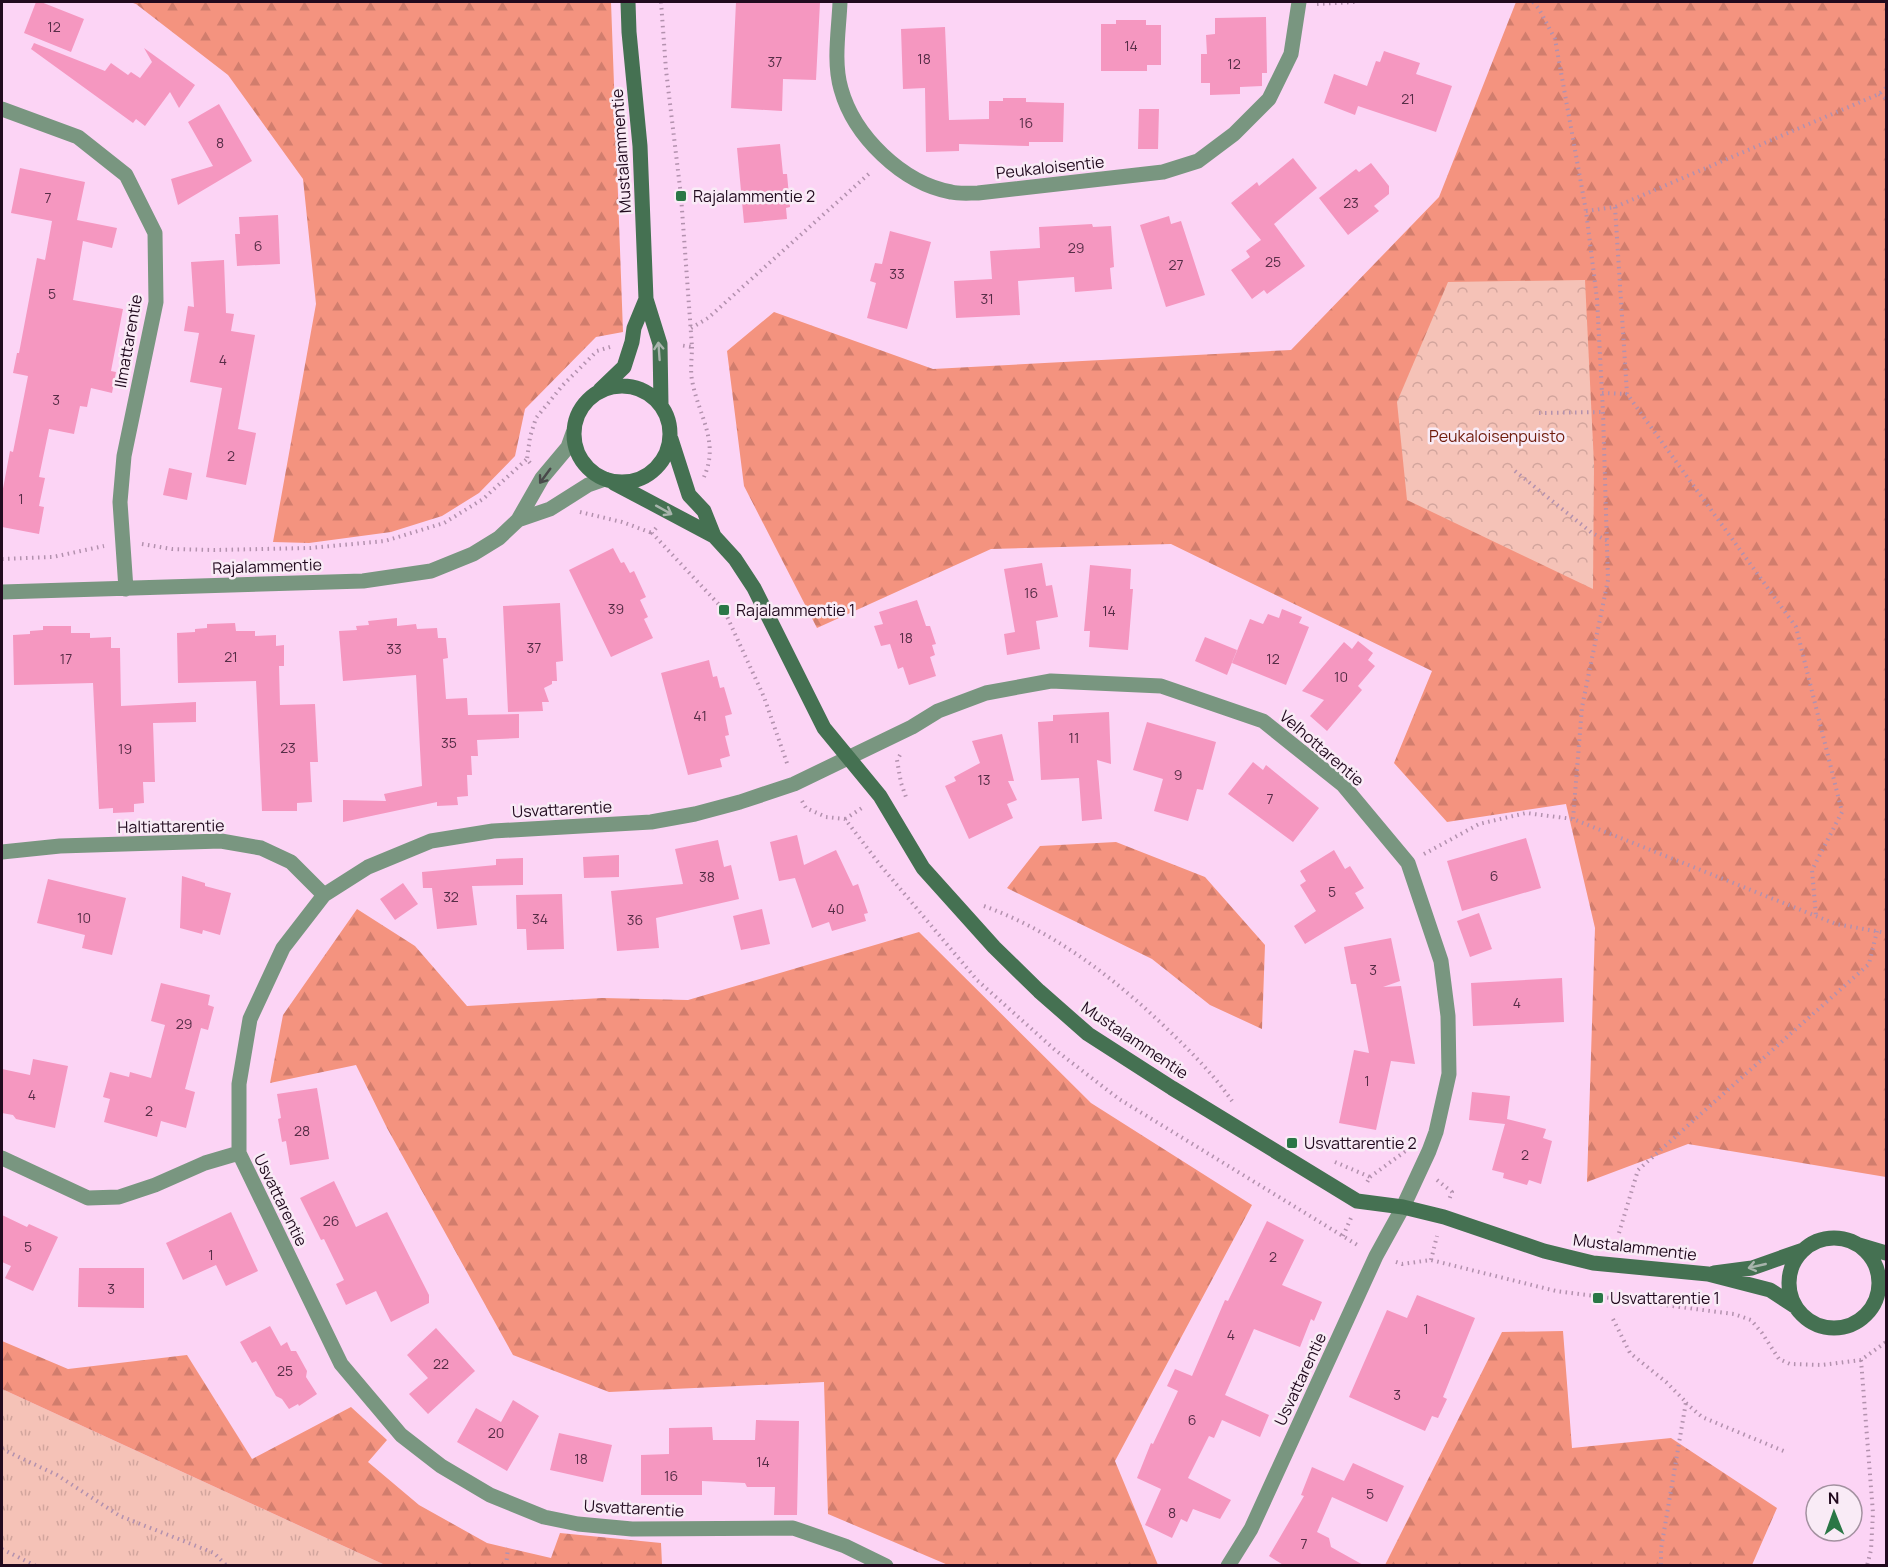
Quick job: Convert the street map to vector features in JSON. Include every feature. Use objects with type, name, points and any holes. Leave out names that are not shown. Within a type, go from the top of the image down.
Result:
[{"type":"street","name":"Mustalammentie","points":[[628,2],[640,146],[646,299],[660,344],[661,405]]},
{"type":"street","name":"Peukaloisentie","points":[[840,2],[838,55],[840,87],[850,115],[886,158],[902,172],[950,192],[978,193],[1163,172],[1198,161],[1234,134],[1269,99],[1290,54],[1299,3]]},
{"type":"street","name":"Ilmattarentie","points":[[2,109],[78,137],[118,169],[126,176],[155,233],[156,302],[124,456],[120,502],[126,589]]},
{"type":"street","name":"Mustalammentie","points":[[598,392],[624,367],[634,328],[646,299]]},
{"type":"street","points":[[617,386],[635,387],[651,395],[661,405],[669,420],[671,438],[666,457],[658,468],[630,483],[609,481],[596,476],[581,461],[573,434],[577,415],[586,402],[598,392],[617,386]]},
{"type":"street","name":"Rajalammentie","points":[[2,592],[363,581],[430,571],[473,554],[499,538],[518,520],[542,478],[568,447],[573,434]]},
{"type":"street","name":"Mustalammentie","points":[[671,438],[689,495],[704,511],[714,537]]},
{"type":"street","name":"Mustalammentie","points":[[609,481],[714,537],[735,559],[753,588],[824,728],[880,796],[923,868],[994,947],[1088,1034],[1357,1201],[1403,1207],[1444,1217],[1544,1251],[1593,1263],[1708,1274],[1770,1290],[1796,1307]]},
{"type":"street","name":"Rajalammentie","points":[[518,520],[550,509],[588,485],[609,481]]},
{"type":"street","name":"Velhottarentie","points":[[848,759],[912,727],[938,711],[987,693],[1051,681],[1161,687],[1263,721],[1343,785],[1408,863],[1441,961],[1448,1016],[1449,1074],[1436,1132],[1403,1207]]},
{"type":"street","name":"Usvattarentie","points":[[848,759],[794,784],[695,814],[651,822],[493,831],[430,841],[368,867],[324,895],[283,948],[250,1019],[239,1084],[239,1153],[341,1364],[401,1435],[441,1466],[490,1495],[544,1517],[578,1524],[632,1529],[793,1528],[845,1546],[886,1566]]},
{"type":"street","name":"Haltiattarentie","points":[[2,852],[60,846],[221,841],[261,848],[291,862],[324,895]]},
{"type":"street","points":[[2,1158],[87,1198],[119,1197],[155,1185],[205,1163],[239,1153]]},
{"type":"street","name":"Usvattarentie","points":[[1228,1566],[1251,1529],[1376,1256],[1403,1207]]},
{"type":"street","points":[[1887,1253],[1841,1238],[1827,1238],[1803,1250],[1794,1263],[1789,1278],[1790,1294],[1796,1307],[1810,1321],[1828,1328],[1843,1327],[1858,1321],[1887,1304]]},
{"type":"street","points":[[1856,1244],[1875,1263],[1879,1279],[1878,1294],[1870,1310],[1858,1321]]},
{"type":"street","name":"Mustalammentie","points":[[1708,1274],[1752,1268],[1803,1250]]},
{"type":"path","points":[[1299,3],[1355,2]]},
{"type":"path","points":[[1533,2],[1555,39],[1586,211],[1597,299],[1602,393],[1608,580],[1582,707],[1573,819]]},
{"type":"path","points":[[1586,211],[1615,207],[1880,94],[1887,88]]},
{"type":"path","points":[[1880,94],[1887,99]]},
{"type":"path","points":[[691,328],[708,318],[886,158]]},
{"type":"path","points":[[1615,207],[1627,394],[1796,627],[1842,812],[1812,870],[1816,916]]},
{"type":"path","points":[[689,495],[705,476],[710,463],[711,447],[691,378],[692,347]]},
{"type":"path","points":[[1602,393],[1627,394]]},
{"type":"path","points":[[1539,413],[1602,412]]},
{"type":"path","points":[[2,559],[53,557],[80,552],[96,546],[123,543],[172,549],[214,550],[310,548],[385,541],[444,524],[483,499],[527,459]]},
{"type":"path","points":[[1515,471],[1592,533],[1608,541]]},
{"type":"path","points":[[670,514],[652,532],[724,610],[764,697],[794,784],[806,808],[826,817],[845,819],[881,867],[977,980],[1054,1049],[1119,1100],[1376,1256],[1402,1264],[1431,1260],[1556,1292],[1734,1314],[1751,1320],[1779,1359],[1790,1364],[1822,1365],[1861,1360],[1887,1342]]},
{"type":"path","points":[[908,801],[901,783],[897,760],[906,745],[912,727]]},
{"type":"path","points":[[1408,863],[1479,824],[1526,813],[1573,819],[1836,924],[1887,933]]},
{"type":"path","points":[[975,902],[1010,916],[1083,957],[1127,991],[1217,1080],[1238,1108]]},
{"type":"path","points":[[1619,1233],[1638,1170],[1869,964],[1877,931]]},
{"type":"path","points":[[1370,1177],[1418,1142],[1436,1132]]},
{"type":"path","points":[[1613,1319],[1630,1353],[1666,1382],[1702,1417],[1786,1452]]},
{"type":"path","points":[[1861,1360],[1873,1513],[1871,1550],[1867,1566]]},
{"type":"path","points":[[1661,1566],[1661,1549],[1686,1402]]},
{"type":"path","points":[[2,1449],[57,1474],[120,1516],[214,1553],[227,1566]]},
{"type":"path","points":[[506,1566],[508,1548]]},
{"type":"path","points":[[2,1549],[36,1566]]},
{"type":"green space","points":[[130,2],[611,2],[623,332],[596,337],[525,409],[515,456],[479,493],[442,516],[391,532],[309,543],[273,542],[316,304],[303,179],[228,75],[136,4]]},
{"type":"green space","points":[[1516,2],[1886,2],[1886,1177],[1688,1144],[1587,1182],[1595,928],[1566,804],[1447,822],[1394,763],[1432,671],[1171,544],[991,549],[817,628],[744,486],[727,351],[774,312],[933,369],[1291,350],[1439,197]]},
{"type":"green space","name":"Peukaloisenpuisto","points":[[1585,280],[1594,464],[1593,589],[1407,500],[1397,402],[1448,282]]},
{"type":"green space","points":[[1116,842],[1205,877],[1265,945],[1262,1029],[1210,1005],[1152,959],[1007,888],[1040,846]]},
{"type":"green space","points":[[357,909],[415,946],[467,1006],[602,998],[688,1000],[919,932],[1091,1103],[1252,1205],[1115,1461],[1158,1565],[948,1565],[828,1514],[824,1382],[609,1392],[513,1355],[387,1128],[356,1065],[270,1083],[283,1015]]},
{"type":"green space","points":[[1563,1331],[1572,1448],[1671,1438],[1777,1508],[1752,1565],[1385,1565],[1502,1332]]},
{"type":"green space","points":[[2,1341],[68,1369],[187,1355],[252,1459],[351,1407],[387,1440],[368,1462],[419,1505],[487,1543],[551,1558],[560,1533],[661,1543],[662,1565],[385,1565],[2,1389]]},
{"type":"green space","points":[[2,1389],[385,1565],[2,1565]]},
{"type":"building","points":[[36,2],[84,19],[71,52],[24,33]]},
{"type":"building","points":[[736,2],[820,2],[816,80],[783,79],[782,111],[731,108]]},
{"type":"building","points":[[1266,17],[1267,73],[1262,73],[1262,86],[1240,87],[1240,94],[1210,95],[1210,83],[1201,83],[1201,54],[1207,54],[1206,35],[1215,34],[1215,18]]},
{"type":"building","points":[[1116,20],[1146,20],[1146,25],[1161,25],[1161,65],[1147,65],[1147,71],[1101,71],[1101,24],[1116,24]]},
{"type":"building","points":[[945,27],[949,120],[989,119],[989,101],[1003,101],[1003,98],[1026,98],[1026,102],[1064,103],[1063,142],[1029,142],[1029,146],[959,144],[959,151],[926,152],[925,88],[903,89],[901,29]]},
{"type":"building","points":[[34,43],[105,71],[111,63],[128,75],[131,72],[140,78],[152,62],[144,48],[195,85],[179,108],[170,92],[145,126],[136,119],[133,123],[31,49]]},
{"type":"building","points":[[1384,51],[1420,63],[1416,74],[1452,86],[1436,132],[1358,106],[1355,115],[1324,103],[1334,74],[1367,86],[1376,61],[1380,62]]},
{"type":"building","points":[[219,104],[252,161],[178,205],[171,179],[213,166],[188,122]]},
{"type":"building","points":[[1139,109],[1159,109],[1158,149],[1138,149]]},
{"type":"building","points":[[780,144],[783,174],[787,174],[790,207],[786,208],[787,219],[744,223],[737,148]]},
{"type":"building","points":[[1293,158],[1317,188],[1274,224],[1305,266],[1267,294],[1264,290],[1252,299],[1231,270],[1250,257],[1246,251],[1261,240],[1231,203],[1257,182],[1259,186]]},
{"type":"building","points":[[1371,163],[1389,186],[1389,194],[1374,206],[1379,211],[1348,235],[1319,198],[1356,169],[1359,172]]},
{"type":"building","points":[[20,168],[85,182],[77,220],[117,228],[112,248],[83,241],[73,300],[123,309],[111,371],[116,372],[112,393],[91,388],[87,407],[80,406],[74,434],[49,429],[39,477],[45,478],[39,506],[44,507],[39,534],[2,527],[2,494],[28,376],[13,373],[37,258],[45,260],[52,221],[11,213]]},
{"type":"building","points":[[278,215],[280,264],[237,266],[235,234],[240,234],[239,217]]},
{"type":"building","points":[[1169,216],[1171,224],[1181,221],[1205,295],[1166,307],[1140,225]]},
{"type":"building","points":[[1092,224],[1093,227],[1111,226],[1114,267],[1110,268],[1112,289],[1075,292],[1074,277],[1018,281],[1020,315],[956,318],[954,281],[992,279],[990,251],[1040,248],[1039,227]]},
{"type":"building","points":[[890,231],[931,242],[907,329],[867,318],[876,283],[870,281],[875,263],[882,264]]},
{"type":"building","points":[[224,260],[226,313],[234,314],[231,331],[255,335],[238,429],[256,433],[246,485],[206,477],[222,388],[190,382],[199,333],[184,331],[188,306],[194,307],[191,262]]},
{"type":"building","points":[[169,468],[192,473],[187,500],[163,495]]},
{"type":"building","points":[[613,548],[621,563],[624,562],[630,573],[634,571],[646,597],[640,600],[648,617],[644,619],[653,638],[611,657],[569,570]]},
{"type":"building","points":[[1042,563],[1046,586],[1052,585],[1058,617],[1036,621],[1040,649],[1007,655],[1004,634],[1015,632],[1004,569]]},
{"type":"building","points":[[1090,565],[1131,569],[1130,589],[1133,589],[1128,650],[1089,647],[1090,631],[1084,631]]},
{"type":"building","points":[[917,600],[926,626],[930,626],[936,644],[932,645],[935,655],[930,657],[936,676],[909,685],[903,667],[898,669],[890,644],[881,646],[874,626],[883,624],[879,612]]},
{"type":"building","points":[[560,603],[563,661],[556,662],[557,681],[552,681],[552,684],[544,688],[549,702],[542,702],[543,711],[508,712],[503,606]]},
{"type":"building","points":[[1282,609],[1302,617],[1299,623],[1309,627],[1286,685],[1232,663],[1250,619],[1263,624],[1268,614],[1279,618]]},
{"type":"building","points":[[397,618],[397,626],[416,624],[417,629],[437,628],[438,638],[446,638],[448,658],[443,659],[446,699],[467,698],[468,715],[519,714],[519,738],[477,740],[478,756],[471,756],[472,775],[467,775],[468,796],[457,797],[458,805],[437,806],[437,802],[343,822],[343,800],[386,801],[384,794],[422,786],[416,675],[343,681],[339,631],[357,630],[356,626],[369,625],[368,621]]},
{"type":"building","points":[[235,623],[236,631],[255,631],[255,636],[276,635],[276,646],[284,645],[284,666],[279,666],[280,705],[315,704],[318,762],[310,762],[312,802],[297,803],[297,811],[262,811],[256,681],[178,683],[177,633],[195,632],[195,629],[207,628],[207,624]]},
{"type":"building","points":[[43,626],[71,626],[71,633],[90,633],[90,638],[111,637],[111,648],[120,648],[121,706],[196,702],[196,722],[153,723],[155,782],[143,782],[144,803],[134,804],[134,812],[113,813],[113,808],[99,809],[93,683],[14,685],[13,635],[30,634],[30,631],[43,630]]},
{"type":"building","points":[[1205,637],[1237,650],[1227,675],[1195,661]]},
{"type":"building","points":[[1358,641],[1373,653],[1368,660],[1375,666],[1358,686],[1362,690],[1327,731],[1310,716],[1324,700],[1302,691],[1344,642],[1352,649]]},
{"type":"building","points":[[709,660],[713,677],[717,676],[720,688],[724,687],[732,714],[725,716],[729,735],[725,736],[730,756],[720,759],[722,767],[688,775],[661,673]]},
{"type":"building","points":[[1109,712],[1111,764],[1097,760],[1102,819],[1082,821],[1079,778],[1041,780],[1038,722],[1053,721],[1053,715]]},
{"type":"building","points":[[1147,722],[1216,742],[1203,790],[1197,789],[1188,821],[1154,811],[1163,779],[1133,770]]},
{"type":"building","points":[[1002,734],[1014,781],[1008,781],[1017,800],[1007,804],[1013,818],[969,839],[945,786],[956,781],[954,777],[980,763],[972,741]]},
{"type":"building","points":[[1253,762],[1263,770],[1266,765],[1319,808],[1293,842],[1228,794]]},
{"type":"building","points":[[797,835],[804,865],[836,850],[853,886],[858,884],[868,913],[864,914],[866,921],[832,931],[829,922],[812,928],[795,878],[779,881],[770,842]]},
{"type":"building","points":[[1526,838],[1541,888],[1462,911],[1447,861]]},
{"type":"building","points":[[718,840],[724,867],[731,865],[739,899],[656,918],[659,948],[617,951],[611,891],[683,884],[675,849]]},
{"type":"building","points":[[1334,850],[1345,869],[1350,866],[1364,888],[1355,893],[1364,908],[1305,944],[1294,926],[1316,911],[1300,885],[1306,881],[1300,871]]},
{"type":"building","points":[[619,855],[619,877],[584,878],[583,857]]},
{"type":"building","points":[[523,858],[523,885],[472,886],[477,925],[437,929],[432,888],[423,888],[422,872],[496,865],[496,859]]},
{"type":"building","points":[[182,876],[205,883],[205,886],[231,893],[220,935],[203,930],[202,934],[180,928]]},
{"type":"building","points":[[48,879],[126,898],[112,955],[82,948],[85,935],[37,923]]},
{"type":"building","points":[[403,883],[418,904],[395,920],[380,899]]},
{"type":"building","points":[[562,894],[564,949],[527,950],[526,929],[517,929],[516,895]]},
{"type":"building","points":[[762,909],[770,944],[741,950],[733,916]]},
{"type":"building","points":[[1479,913],[1492,949],[1470,957],[1457,921]]},
{"type":"building","points":[[1391,938],[1400,981],[1383,987],[1401,986],[1415,1064],[1391,1061],[1376,1130],[1339,1123],[1354,1050],[1369,1053],[1356,984],[1351,984],[1344,947]]},
{"type":"building","points":[[1562,978],[1564,1022],[1473,1026],[1471,983]]},
{"type":"building","points":[[161,983],[210,995],[208,1005],[214,1007],[208,1030],[201,1028],[185,1089],[195,1092],[186,1128],[161,1121],[157,1137],[104,1122],[110,1099],[103,1097],[110,1072],[129,1077],[130,1072],[151,1078],[165,1025],[151,1021]]},
{"type":"building","points":[[33,1059],[68,1066],[55,1128],[16,1119],[13,1115],[2,1113],[2,1069],[30,1075]]},
{"type":"building","points":[[317,1088],[329,1159],[290,1165],[286,1141],[282,1142],[277,1094]]},
{"type":"building","points":[[1472,1092],[1510,1096],[1507,1119],[1546,1129],[1543,1138],[1552,1141],[1541,1184],[1529,1180],[1527,1185],[1503,1178],[1504,1173],[1492,1170],[1505,1124],[1469,1120]]},
{"type":"building","points":[[334,1181],[356,1227],[387,1212],[429,1295],[429,1303],[391,1322],[376,1291],[346,1305],[336,1284],[344,1280],[300,1198]]},
{"type":"building","points":[[231,1212],[258,1271],[226,1286],[216,1265],[183,1280],[166,1243]]},
{"type":"building","points":[[2,1215],[27,1227],[29,1224],[58,1237],[33,1291],[5,1278],[11,1266],[2,1262]]},
{"type":"building","points":[[1267,1221],[1304,1240],[1282,1285],[1322,1302],[1314,1321],[1311,1319],[1300,1347],[1254,1329],[1225,1395],[1269,1415],[1260,1437],[1222,1420],[1214,1438],[1209,1436],[1188,1478],[1231,1500],[1220,1519],[1193,1509],[1187,1522],[1181,1519],[1172,1538],[1145,1525],[1161,1489],[1137,1478],[1151,1443],[1153,1444],[1178,1391],[1167,1386],[1175,1369],[1192,1376],[1225,1300],[1228,1301]]},
{"type":"building","points":[[79,1268],[144,1268],[144,1308],[78,1307]]},
{"type":"building","points":[[1417,1295],[1475,1318],[1443,1397],[1447,1399],[1438,1418],[1432,1416],[1425,1431],[1349,1397],[1387,1310],[1407,1318]]},
{"type":"building","points":[[270,1326],[281,1346],[287,1342],[291,1351],[296,1351],[307,1371],[306,1377],[317,1394],[299,1406],[298,1404],[289,1409],[282,1399],[276,1396],[256,1361],[252,1363],[240,1342]]},
{"type":"building","points":[[436,1328],[475,1371],[428,1414],[409,1394],[428,1378],[407,1355]]},
{"type":"building","points":[[513,1400],[539,1416],[507,1471],[457,1442],[476,1408],[501,1422]]},
{"type":"building","points":[[756,1420],[799,1421],[797,1515],[774,1515],[775,1487],[747,1487],[745,1483],[702,1481],[702,1495],[641,1495],[641,1455],[669,1454],[669,1428],[712,1427],[713,1440],[755,1440]]},
{"type":"building","points":[[559,1433],[612,1445],[603,1482],[550,1470]]},
{"type":"building","points":[[1353,1463],[1404,1486],[1387,1522],[1332,1497],[1317,1532],[1329,1538],[1331,1547],[1365,1566],[1285,1566],[1269,1556],[1304,1496],[1301,1495],[1312,1467],[1344,1481]]},
{"type":"place","name":"Rajalammentie 2","points":[[681,196]]},
{"type":"place","name":"Rajalammentie 1","points":[[724,610]]},
{"type":"place","name":"Usvattarentie 2","points":[[1292,1143]]},
{"type":"place","name":"Usvattarentie 1","points":[[1598,1298]]}]
